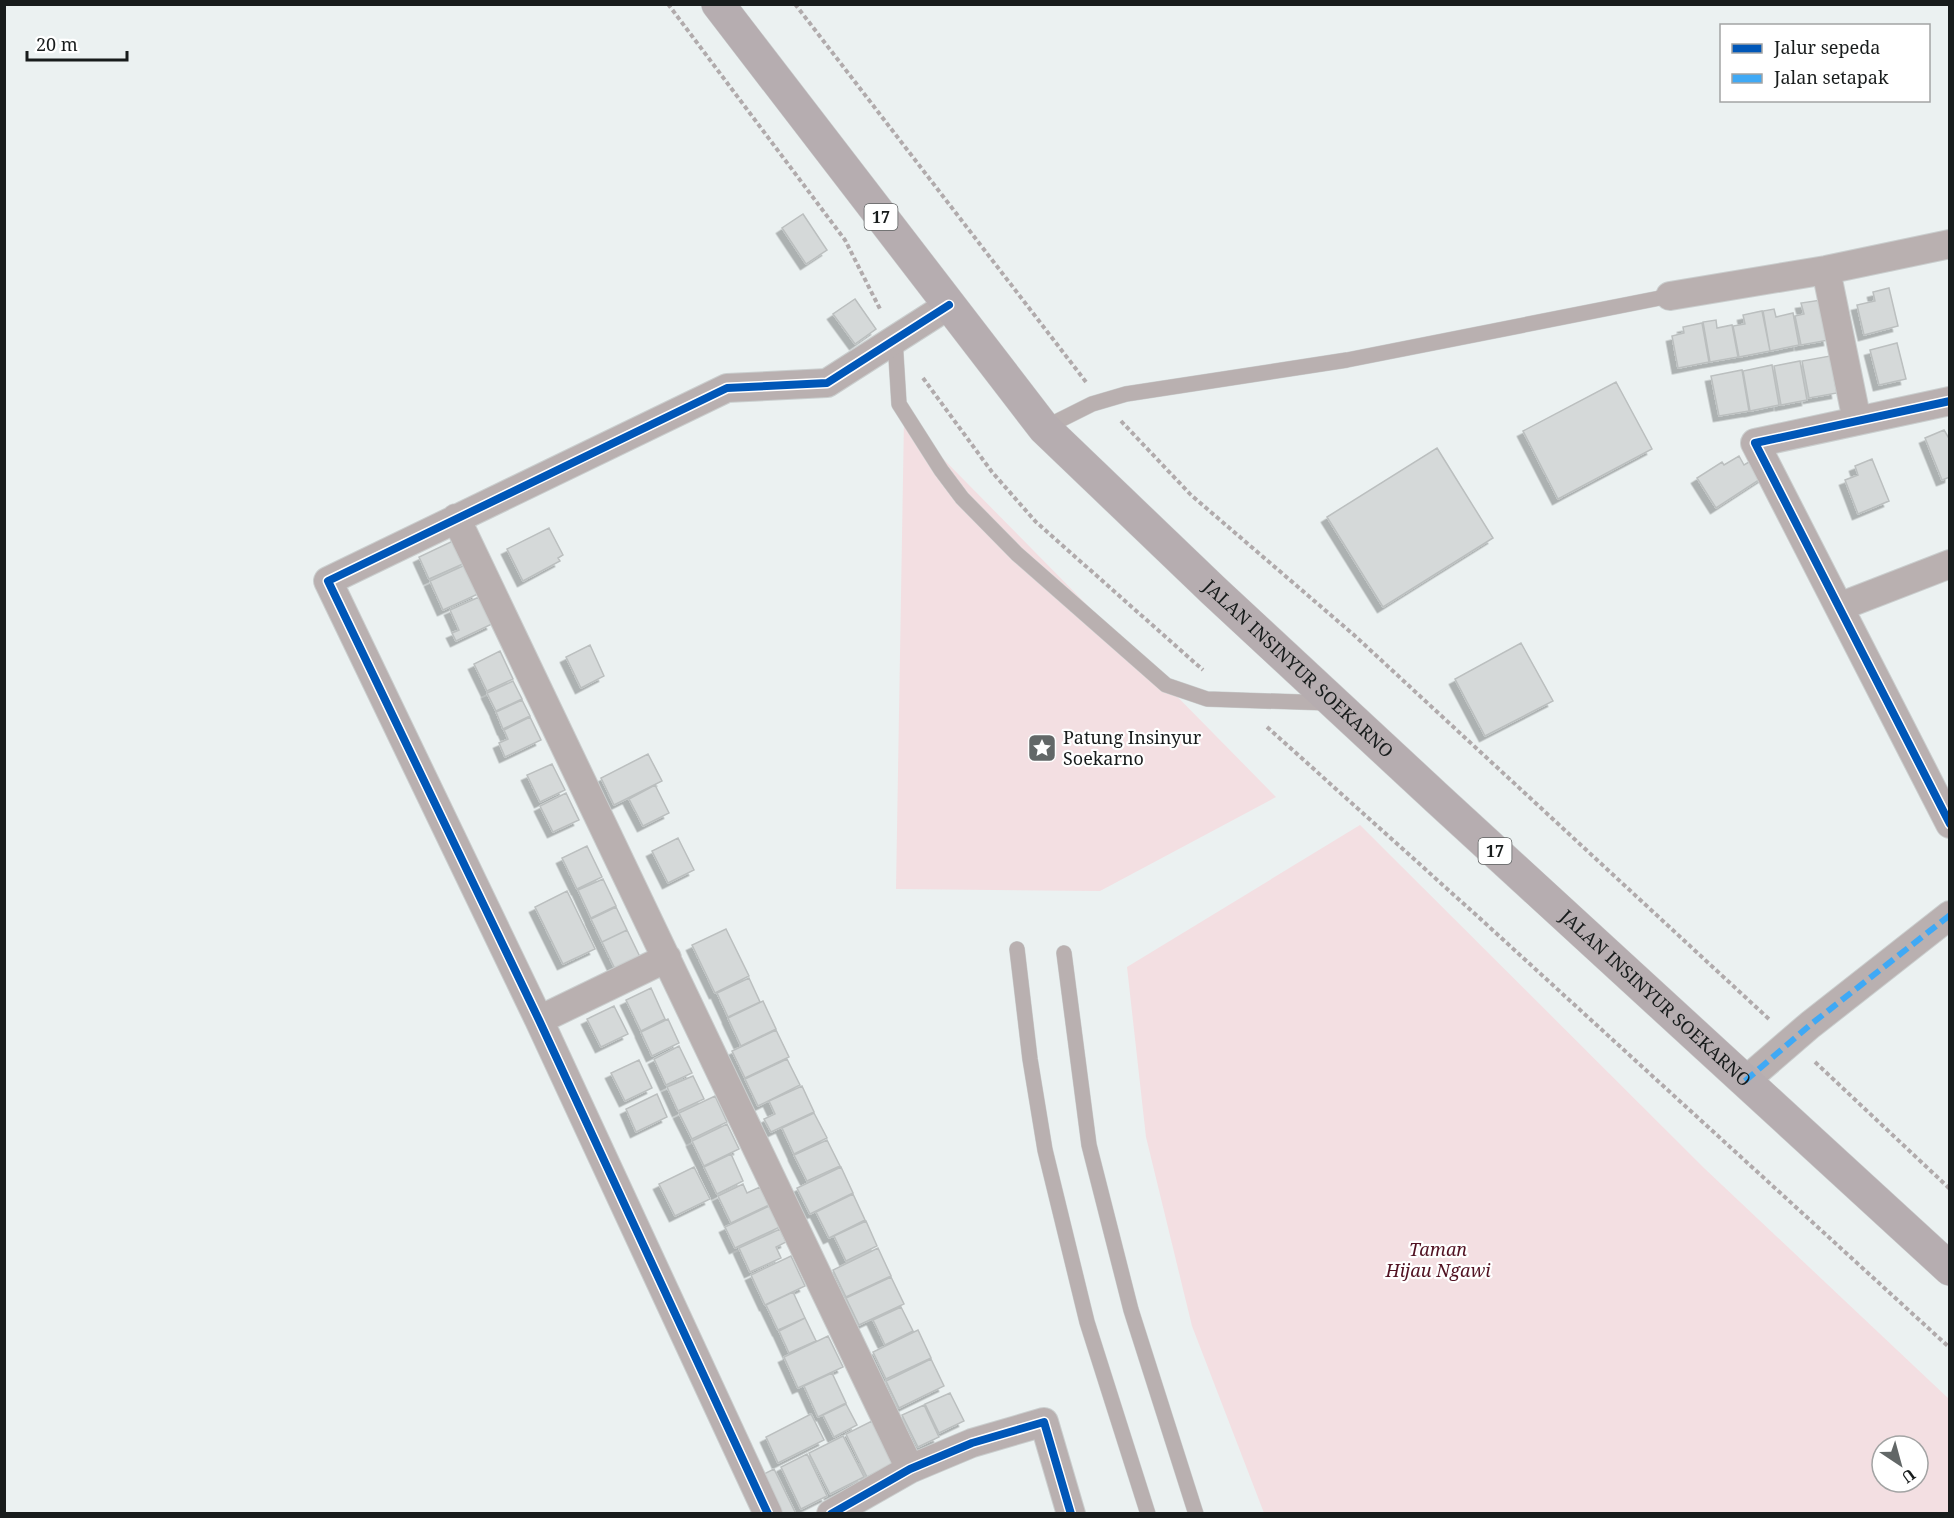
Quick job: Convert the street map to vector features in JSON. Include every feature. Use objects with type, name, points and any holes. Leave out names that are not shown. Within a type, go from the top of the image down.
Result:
[{"type":"highway","name":"JALAN INSINYUR SOEKARNO","points":[[718,4],[1044,428],[1214,591],[1950,1269]]},
{"type":"street","points":[[1670,296],[1826,270],[1950,244]]},
{"type":"street","points":[[1826,270],[1857,421]]},
{"type":"street","points":[[768,1514],[539,1020],[328,581],[727,388],[827,383],[949,305]]},
{"type":"street","points":[[1950,401],[1755,443],[1950,824]]},
{"type":"street","points":[[456,519],[910,1469]]},
{"type":"street","points":[[1839,607],[1950,564]]},
{"type":"street","points":[[1745,1081],[1792,1040],[1950,915]]},
{"type":"street","points":[[539,1020],[667,958]]},
{"type":"street","points":[[831,1514],[910,1469],[972,1443],[1044,1422],[1071,1514]]},
{"type":"lane","points":[[1044,428],[1092,404],[1126,394],[1347,360],[1670,296]]},
{"type":"lane","points":[[895,340],[899,404],[941,470],[962,498],[1017,554],[1166,686],[1207,699],[1335,703]]},
{"type":"lane","points":[[1017,950],[1044,1150],[1087,1322],[1148,1514]]},
{"type":"lane","points":[[1064,952],[1089,1145],[1131,1310],[1196,1514]]},
{"type":"path","points":[[795,4],[1102,402],[1191,495],[1354,635],[1950,1189]]},
{"type":"green space","points":[[904,419],[1276,797],[1100,891],[896,889]]},
{"type":"green space","name":"Taman Hijau Ngawi","points":[[1360,825],[1704,1168],[1949,1399],[1949,1513],[1264,1513],[1192,1326],[1146,1137],[1127,967]]},
{"type":"building","points":[[803,214],[827,250],[806,264],[782,228]]},
{"type":"building","points":[[1889,288],[1898,326],[1864,335],[1857,305],[1875,301],[1873,292]]},
{"type":"building","points":[[855,299],[876,329],[855,344],[833,314]]},
{"type":"building","points":[[1821,300],[1829,340],[1801,345],[1795,316],[1804,314],[1801,303]]},
{"type":"building","points":[[1774,309],[1776,317],[1793,313],[1799,345],[1770,351],[1763,311]]},
{"type":"building","points":[[1762,311],[1770,351],[1739,357],[1733,326],[1745,324],[1743,315]]},
{"type":"building","points":[[1716,320],[1717,328],[1732,325],[1738,357],[1710,362],[1703,322]]},
{"type":"building","points":[[1702,323],[1709,362],[1678,368],[1672,336],[1684,333],[1683,327]]},
{"type":"building","points":[[1897,343],[1906,379],[1879,385],[1870,350]]},
{"type":"building","points":[[1830,356],[1837,393],[1809,398],[1802,361]]},
{"type":"building","points":[[1800,361],[1807,400],[1781,405],[1774,366]]},
{"type":"building","points":[[1772,365],[1779,405],[1750,411],[1743,371]]},
{"type":"building","points":[[1742,370],[1749,411],[1719,416],[1711,376]]},
{"type":"building","points":[[1616,382],[1652,449],[1558,499],[1523,431]]},
{"type":"building","points":[[1944,430],[1950,440],[1950,477],[1942,480],[1925,438]]},
{"type":"building","points":[[1437,448],[1493,538],[1383,607],[1327,517]]},
{"type":"building","points":[[1739,456],[1744,465],[1754,459],[1765,476],[1716,508],[1697,478],[1722,462],[1724,465]]},
{"type":"building","points":[[1872,459],[1889,501],[1858,514],[1845,480],[1858,475],[1855,466]]},
{"type":"building","points":[[549,528],[563,555],[558,558],[560,561],[523,581],[507,549]]},
{"type":"building","points":[[455,540],[465,563],[429,579],[419,557]]},
{"type":"building","points":[[465,565],[478,594],[443,610],[430,581]]},
{"type":"building","points":[[479,597],[492,624],[456,641],[452,633],[459,630],[450,610]]},
{"type":"building","points":[[1521,643],[1553,701],[1485,736],[1455,679]]},
{"type":"building","points":[[590,645],[604,676],[581,688],[566,657]]},
{"type":"building","points":[[500,651],[513,679],[487,691],[474,664]]},
{"type":"building","points":[[513,681],[522,699],[496,711],[487,693]]},
{"type":"building","points":[[522,700],[530,716],[503,729],[496,712]]},
{"type":"building","points":[[530,717],[541,740],[505,757],[499,743],[508,739],[504,730]]},
{"type":"building","points":[[648,754],[662,781],[614,805],[601,778]]},
{"type":"building","points":[[552,764],[565,790],[540,802],[527,775]]},
{"type":"building","points":[[655,785],[669,813],[643,826],[629,799]]},
{"type":"building","points":[[566,793],[579,820],[553,832],[540,806]]},
{"type":"building","points":[[678,838],[694,870],[668,883],[652,851]]},
{"type":"building","points":[[587,846],[602,877],[577,889],[562,858]]},
{"type":"building","points":[[603,879],[616,906],[591,918],[578,890]]},
{"type":"building","points":[[567,891],[595,949],[563,964],[535,907]]},
{"type":"building","points":[[616,907],[627,930],[602,942],[591,919]]},
{"type":"building","points":[[726,929],[749,976],[715,993],[692,945]]},
{"type":"building","points":[[627,930],[641,959],[616,971],[602,942]]},
{"type":"building","points":[[749,978],[760,1002],[728,1017],[717,993]]},
{"type":"building","points":[[651,988],[665,1019],[641,1031],[626,1000]]},
{"type":"building","points":[[763,1001],[776,1029],[741,1046],[728,1018]]},
{"type":"building","points":[[614,1006],[628,1034],[601,1047],[587,1019]]},
{"type":"building","points":[[668,1019],[679,1043],[652,1056],[641,1032]]},
{"type":"building","points":[[776,1030],[789,1057],[745,1078],[732,1051]]},
{"type":"building","points":[[679,1046],[692,1073],[666,1085],[654,1059]]},
{"type":"building","points":[[787,1059],[800,1085],[758,1106],[745,1079]]},
{"type":"building","points":[[639,1060],[652,1088],[625,1101],[611,1073]]},
{"type":"building","points":[[693,1076],[704,1099],[678,1111],[667,1087]]},
{"type":"building","points":[[802,1086],[814,1112],[771,1132],[764,1119],[775,1114],[769,1101]]},
{"type":"building","points":[[657,1094],[667,1117],[636,1132],[626,1109]]},
{"type":"building","points":[[715,1096],[727,1122],[692,1139],[679,1113]]},
{"type":"building","points":[[814,1113],[827,1138],[794,1154],[782,1128]]},
{"type":"building","points":[[727,1124],[739,1149],[704,1166],[692,1141]]},
{"type":"building","points":[[827,1140],[840,1166],[807,1181],[794,1155]]},
{"type":"building","points":[[731,1154],[743,1181],[717,1194],[704,1167]]},
{"type":"building","points":[[694,1167],[710,1199],[675,1216],[659,1184]]},
{"type":"building","points":[[841,1167],[853,1193],[810,1214],[797,1188]]},
{"type":"building","points":[[743,1184],[747,1193],[760,1187],[769,1205],[731,1223],[718,1196]]},
{"type":"building","points":[[853,1194],[865,1220],[829,1238],[816,1212]]},
{"type":"building","points":[[769,1206],[780,1227],[735,1248],[725,1227]]},
{"type":"building","points":[[866,1221],[877,1246],[846,1261],[834,1236]]},
{"type":"building","points":[[780,1229],[786,1242],[776,1247],[781,1258],[750,1272],[739,1248]]},
{"type":"building","points":[[878,1248],[891,1276],[846,1297],[833,1270]]},
{"type":"building","points":[[791,1256],[805,1286],[765,1305],[751,1275]]},
{"type":"building","points":[[891,1277],[904,1304],[859,1325],[846,1298]]},
{"type":"building","points":[[793,1292],[805,1318],[778,1330],[766,1305]]},
{"type":"building","points":[[901,1307],[913,1331],[885,1345],[873,1320]]},
{"type":"building","points":[[805,1318],[816,1341],[789,1353],[779,1331]]},
{"type":"building","points":[[918,1330],[931,1358],[886,1379],[873,1352]]},
{"type":"building","points":[[828,1336],[843,1367],[798,1388],[784,1357]]},
{"type":"building","points":[[931,1359],[944,1386],[899,1408],[886,1381]]},
{"type":"building","points":[[832,1373],[846,1403],[818,1417],[804,1386]]},
{"type":"building","points":[[950,1393],[964,1421],[939,1433],[925,1404]]},
{"type":"building","points":[[846,1404],[857,1425],[834,1437],[823,1415]]},
{"type":"building","points":[[924,1405],[939,1437],[918,1447],[902,1415]]},
{"type":"building","points":[[811,1414],[824,1440],[778,1463],[766,1437]]},
{"type":"building","points":[[872,1421],[893,1464],[867,1477],[846,1434]]},
{"type":"building","points":[[843,1436],[864,1477],[830,1494],[809,1453]]},
{"type":"building","points":[[807,1454],[827,1496],[801,1509],[781,1467]]},
{"type":"building","points":[[774,1469],[796,1514],[774,1514],[756,1478]]},
{"type":"marked path","points":[[1745,1081],[1810,1025],[1950,915]]},
{"type":"cycle path","points":[[768,1514],[539,1020],[328,581],[727,388],[827,383],[949,305]]},
{"type":"cycle path","points":[[1950,401],[1755,443],[1950,824]]},
{"type":"cycle path","points":[[831,1514],[910,1469],[972,1443],[1044,1422],[1071,1514]]},
{"type":"place","name":"Patung Insinyur Soekarno","points":[[1042,748]]}]
